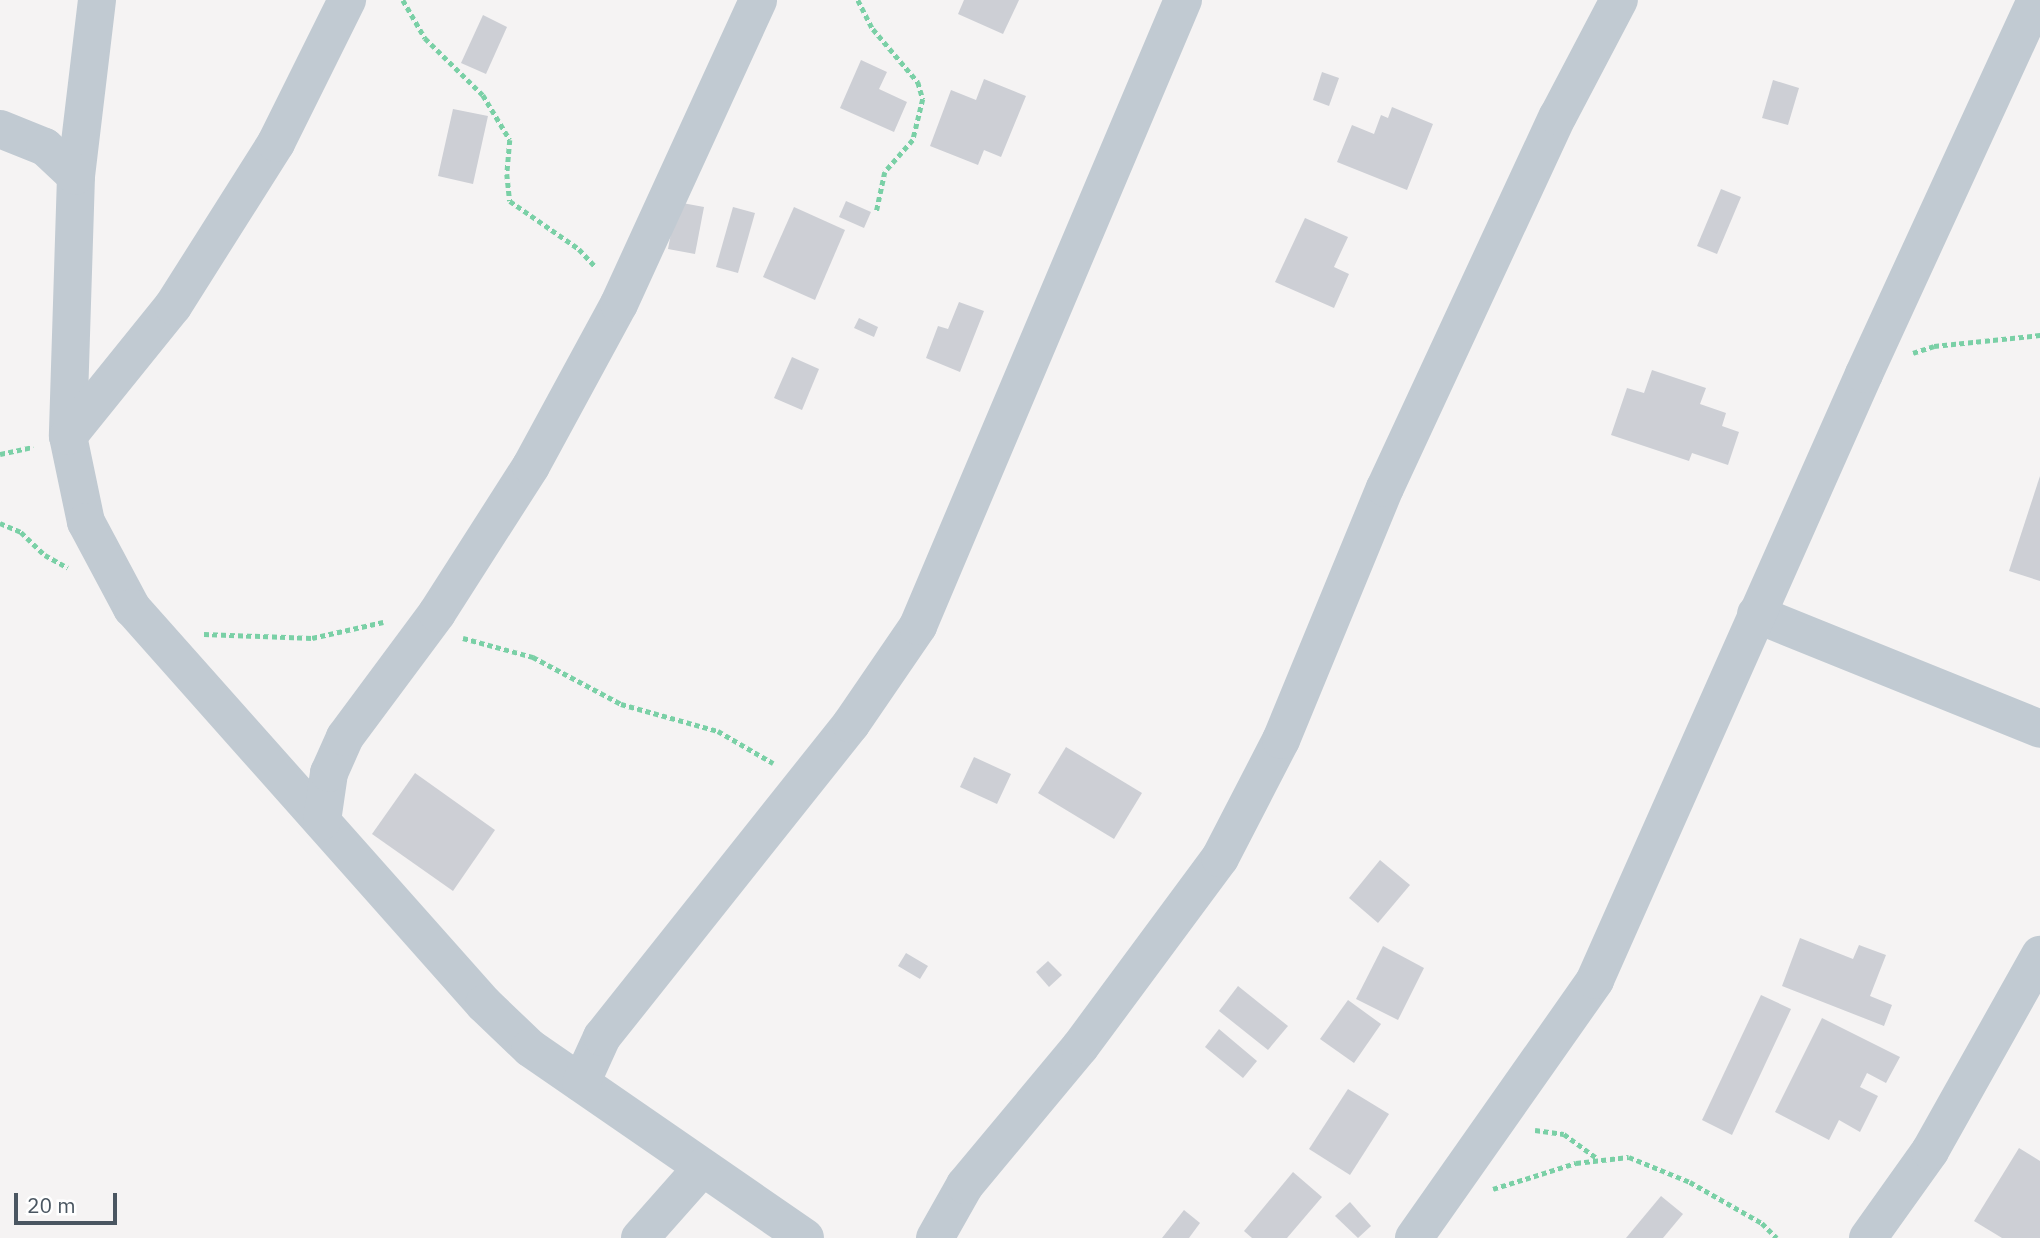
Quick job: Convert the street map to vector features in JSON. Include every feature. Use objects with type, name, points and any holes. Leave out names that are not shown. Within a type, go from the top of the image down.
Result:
[{"type":"street","points":[[97,0],[76,176],[68,436],[86,522],[132,608],[484,1004],[530,1048],[805,1238]]},
{"type":"street","points":[[68,436],[173,306],[276,143],[347,0]]},
{"type":"street","points":[[322,821],[329,773],[345,737],[424,628],[525,476],[619,304],[758,0]]},
{"type":"street","points":[[581,1083],[602,1037],[851,724],[918,626],[1183,0]]},
{"type":"street","points":[[935,1238],[965,1185],[1080,1047],[1220,858],[1281,740],[1385,488],[1558,116],[1619,0]]},
{"type":"street","points":[[1414,1238],[1493,1121],[1595,980],[1864,373],[2036,0]]},
{"type":"street","points":[[0,129],[45,147],[76,176]]},
{"type":"street","points":[[1756,614],[2040,729]]},
{"type":"street","points":[[1868,1238],[1930,1151],[2040,955]]},
{"type":"street","points":[[640,1238],[702,1168]]},
{"type":"path","points":[[404,0],[425,38],[483,95],[510,139],[507,174],[510,201],[579,249],[607,281],[619,304]]},
{"type":"path","points":[[858,0],[873,29],[918,82],[923,99],[913,140],[886,172],[877,211]]},
{"type":"path","points":[[1864,373],[1934,346],[2040,335]]},
{"type":"path","points":[[0,523],[21,532],[55,562],[121,588]]},
{"type":"path","points":[[198,631],[292,639],[391,621],[424,628],[533,657],[621,704],[718,732],[745,751],[808,777]]},
{"type":"path","points":[[1493,1121],[1564,1134],[1598,1159]]},
{"type":"path","points":[[1441,1199],[1598,1159],[1629,1157],[1658,1167],[1762,1223],[1777,1238]]},
{"type":"building","points":[[964,0],[1019,0],[1003,34],[958,14]]},
{"type":"building","points":[[483,15],[507,27],[486,74],[461,63]]},
{"type":"building","points":[[861,60],[887,72],[879,89],[907,102],[894,132],[840,108]]},
{"type":"building","points":[[1322,72],[1339,78],[1329,106],[1313,100]]},
{"type":"building","points":[[984,79],[1026,96],[1001,157],[984,150],[978,165],[930,146],[951,90],[976,100]]},
{"type":"building","points":[[1773,80],[1799,88],[1788,125],[1762,118]]},
{"type":"building","points":[[1392,107],[1433,124],[1407,190],[1337,162],[1352,125],[1374,134],[1381,115],[1388,118]]},
{"type":"building","points":[[453,109],[488,116],[473,184],[438,176]]},
{"type":"building","points":[[1721,189],[1741,197],[1717,254],[1697,246]]},
{"type":"building","points":[[846,201],[871,212],[864,228],[839,217]]},
{"type":"building","points":[[677,202],[704,207],[695,254],[668,249]]},
{"type":"building","points":[[733,207],[755,213],[738,273],[716,267]]},
{"type":"building","points":[[794,207],[845,230],[815,300],[763,277]]},
{"type":"building","points":[[1305,218],[1348,237],[1334,267],[1349,274],[1334,308],[1275,282]]},
{"type":"building","points":[[959,302],[984,311],[960,372],[926,358],[938,326],[948,329]]},
{"type":"building","points":[[859,318],[878,327],[874,337],[854,328]]},
{"type":"building","points":[[792,357],[819,369],[802,410],[774,398]]},
{"type":"building","points":[[1652,370],[1706,388],[1700,404],[1726,413],[1722,426],[1739,432],[1728,465],[1692,453],[1689,461],[1611,435],[1627,388],[1644,393]]},
{"type":"building","points":[[2040,476],[2040,581],[2009,571]]},
{"type":"building","points":[[1066,747],[1142,793],[1114,839],[1038,793]]},
{"type":"building","points":[[974,757],[1011,774],[997,804],[960,787]]},
{"type":"building","points":[[415,773],[495,830],[453,891],[372,834]]},
{"type":"building","points":[[1380,860],[1410,885],[1378,923],[1349,898]]},
{"type":"building","points":[[1800,938],[1853,959],[1859,945],[1886,955],[1870,996],[1892,1005],[1884,1026],[1782,986]]},
{"type":"building","points":[[1383,946],[1424,968],[1398,1020],[1356,999]]},
{"type":"building","points":[[906,953],[928,966],[920,979],[898,966]]},
{"type":"building","points":[[1048,961],[1062,975],[1049,987],[1036,972]]},
{"type":"building","points":[[1238,986],[1288,1026],[1268,1050],[1219,1011]]},
{"type":"building","points":[[1761,995],[1791,1009],[1732,1135],[1702,1120]]},
{"type":"building","points":[[1348,1000],[1381,1024],[1354,1063],[1320,1039]]},
{"type":"building","points":[[1822,1018],[1900,1057],[1886,1083],[1867,1073],[1860,1087],[1878,1096],[1860,1132],[1839,1120],[1829,1140],[1775,1112]]},
{"type":"building","points":[[1219,1029],[1257,1061],[1243,1078],[1205,1047]]},
{"type":"building","points":[[1348,1089],[1389,1114],[1350,1175],[1309,1149]]},
{"type":"building","points":[[2019,1148],[2040,1161],[2040,1238],[2002,1238],[1974,1221]]},
{"type":"building","points":[[1293,1172],[1322,1197],[1287,1238],[1252,1238],[1244,1231]]},
{"type":"building","points":[[1661,1196],[1683,1214],[1663,1238],[1626,1238]]},
{"type":"building","points":[[1350,1202],[1371,1226],[1358,1238],[1335,1216]]},
{"type":"building","points":[[1184,1210],[1200,1223],[1189,1238],[1162,1238]]}]
